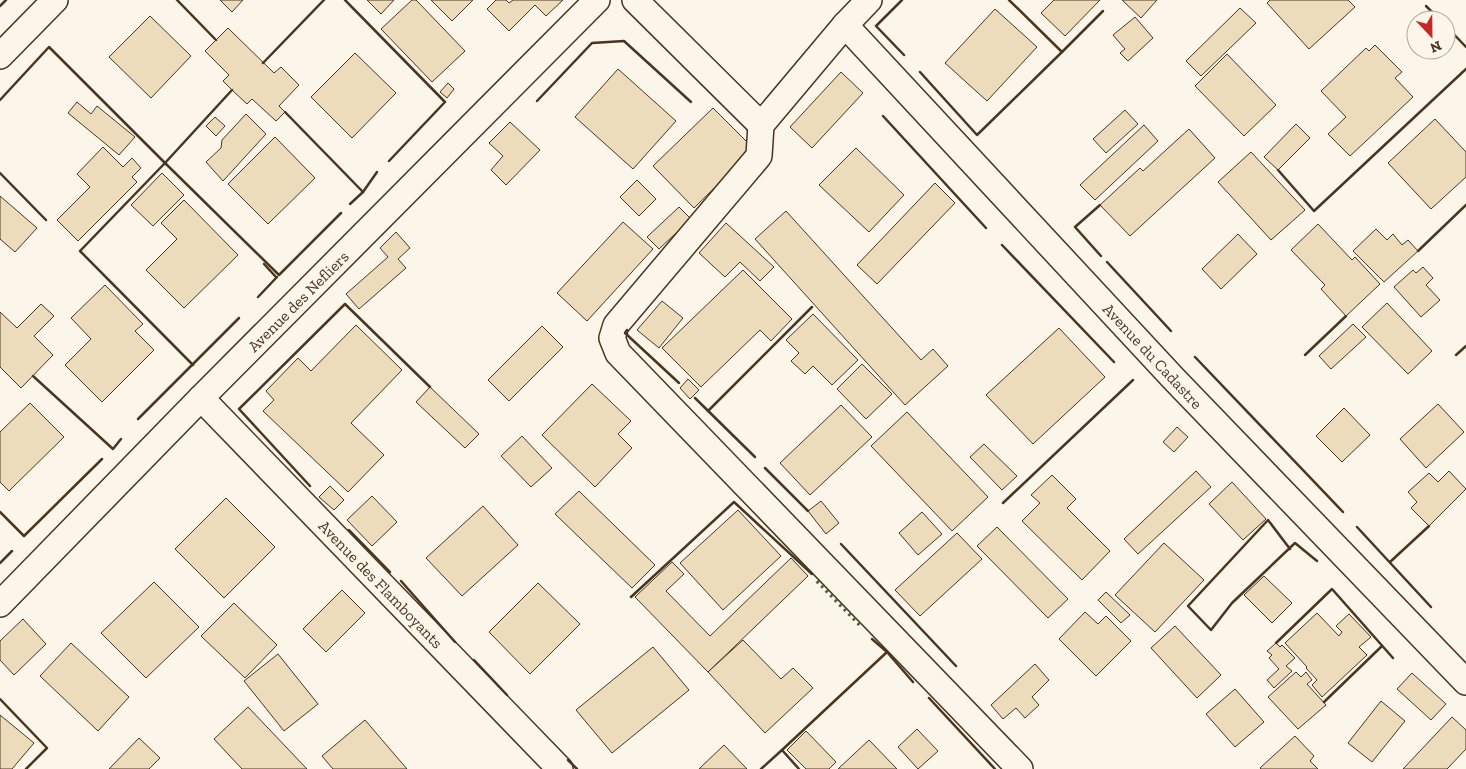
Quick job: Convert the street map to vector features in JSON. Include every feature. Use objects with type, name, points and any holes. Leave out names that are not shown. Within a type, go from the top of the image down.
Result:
[{"type":"street","points":[[0,56],[56,0]]},
{"type":"street","name":"Avenue des Nefliers","points":[[0,604],[201,398],[597,0]]},
{"type":"street","points":[[635,0],[761,125]]},
{"type":"street","points":[[869,0],[845,25],[761,125],[759,156],[616,325],[612,332],[613,343],[618,353],[1020,769]]},
{"type":"street","name":"Avenue du Cadastre","points":[[845,25],[1166,371],[1466,682]]},
{"type":"street","name":"Avenue des Flamboyants","points":[[201,398],[560,769]]},
{"type":"building","points":[[220,0],[243,0],[232,12]]},
{"type":"building","points":[[367,0],[394,0],[381,14]]},
{"type":"building","points":[[412,0],[416,0],[465,51],[432,82],[381,29]]},
{"type":"building","points":[[431,0],[473,0],[452,21]]},
{"type":"building","points":[[496,0],[506,0],[509,3],[513,0],[563,0],[546,16],[535,5],[509,31],[487,9]]},
{"type":"building","points":[[1054,0],[1100,0],[1065,36],[1041,13]]},
{"type":"building","points":[[1122,0],[1157,0],[1141,18]]},
{"type":"building","points":[[1270,0],[1348,0],[1355,7],[1309,49],[1267,3]]},
{"type":"building","points":[[1240,8],[1256,23],[1201,76],[1186,61]]},
{"type":"building","points":[[995,9],[1037,47],[987,101],[945,63]]},
{"type":"building","points":[[150,16],[191,56],[151,98],[109,57]]},
{"type":"building","points":[[1135,17],[1153,38],[1128,61],[1120,53],[1125,49],[1113,35]]},
{"type":"building","points":[[228,28],[274,73],[281,67],[299,85],[279,106],[285,112],[276,121],[252,99],[247,104],[232,90],[223,81],[229,75],[205,51]]},
{"type":"building","points":[[1375,45],[1402,72],[1395,78],[1413,97],[1350,156],[1328,134],[1346,117],[1321,91],[1366,48],[1369,51]]},
{"type":"building","points":[[355,53],[396,93],[352,138],[311,97]]},
{"type":"building","points":[[1227,54],[1276,105],[1244,136],[1195,86]]},
{"type":"building","points":[[618,69],[676,121],[633,169],[575,117]]},
{"type":"building","points":[[841,72],[863,93],[812,148],[790,127]]},
{"type":"building","points":[[448,83],[454,89],[447,98],[440,92]]},
{"type":"building","points":[[77,102],[91,114],[97,106],[135,137],[119,155],[68,113]]},
{"type":"building","points":[[713,108],[754,149],[694,208],[653,166]]},
{"type":"building","points":[[1125,110],[1138,124],[1106,153],[1093,139]]},
{"type":"building","points":[[246,114],[266,134],[223,181],[206,162],[221,148],[222,140]]},
{"type":"building","points":[[215,117],[225,126],[216,136],[206,126]]},
{"type":"building","points":[[1435,119],[1466,152],[1466,177],[1431,209],[1388,163]]},
{"type":"building","points":[[510,122],[540,150],[506,185],[491,170],[503,156],[489,143]]},
{"type":"building","points":[[1296,124],[1310,138],[1278,170],[1264,157]]},
{"type":"building","points":[[1144,125],[1158,141],[1095,200],[1080,185]]},
{"type":"building","points":[[1189,129],[1215,158],[1130,236],[1100,205],[1140,168],[1143,171]]},
{"type":"building","points":[[275,137],[315,178],[268,224],[228,184]]},
{"type":"building","points":[[103,147],[123,167],[132,158],[141,168],[132,177],[137,182],[78,241],[57,220],[90,187],[77,174]]},
{"type":"building","points":[[856,148],[904,195],[869,232],[819,185]]},
{"type":"building","points":[[1251,152],[1305,210],[1271,240],[1218,182]]},
{"type":"building","points":[[162,173],[184,195],[153,226],[131,205]]},
{"type":"building","points":[[637,180],[656,199],[639,216],[620,197]]},
{"type":"building","points":[[935,183],[955,203],[877,284],[857,265]]},
{"type":"building","points":[[0,196],[37,228],[15,252],[0,239]]},
{"type":"building","points":[[184,200],[238,255],[184,308],[146,270],[177,239],[161,223]]},
{"type":"building","points":[[679,207],[691,219],[659,249],[647,237]]},
{"type":"building","points":[[786,211],[921,360],[933,349],[948,366],[905,405],[755,239]]},
{"type":"building","points":[[623,222],[653,249],[587,321],[557,293]]},
{"type":"building","points":[[726,223],[774,267],[760,281],[740,262],[725,277],[699,253]]},
{"type":"building","points":[[1318,224],[1352,260],[1355,257],[1380,284],[1346,316],[1321,289],[1325,285],[1291,250]]},
{"type":"building","points":[[1376,229],[1387,240],[1393,234],[1402,245],[1408,240],[1418,251],[1384,282],[1353,251]]},
{"type":"building","points":[[396,232],[410,248],[398,259],[406,268],[359,309],[346,294],[388,257],[380,248]]},
{"type":"building","points":[[1238,234],[1257,254],[1221,289],[1202,269]]},
{"type":"building","points":[[1423,267],[1433,278],[1426,285],[1440,300],[1421,317],[1394,287],[1413,270],[1416,273]]},
{"type":"building","points":[[743,270],[792,319],[771,341],[760,330],[701,387],[662,348]]},
{"type":"building","points":[[105,285],[143,324],[135,331],[154,350],[102,402],[65,365],[91,339],[71,318]]},
{"type":"building","points":[[662,301],[683,318],[659,348],[637,330]]},
{"type":"building","points":[[1387,303],[1432,351],[1408,374],[1362,327]]},
{"type":"building","points":[[41,304],[54,316],[34,336],[53,355],[21,388],[0,367],[0,312],[17,328]]},
{"type":"building","points":[[813,314],[858,360],[832,385],[813,366],[805,374],[791,361],[799,353],[786,340]]},
{"type":"building","points":[[1353,324],[1366,337],[1331,369],[1319,356]]},
{"type":"building","points":[[356,325],[402,370],[351,423],[384,455],[348,492],[263,411],[274,400],[266,391],[298,358],[311,371]]},
{"type":"building","points":[[542,326],[563,347],[509,401],[488,380]]},
{"type":"building","points":[[1059,328],[1105,377],[1033,444],[986,395]]},
{"type":"building","points":[[862,364],[892,394],[866,419],[837,389]]},
{"type":"building","points":[[688,379],[699,390],[690,399],[680,388]]},
{"type":"building","points":[[592,384],[631,421],[618,434],[632,448],[595,487],[542,435]]},
{"type":"building","points":[[430,387],[479,434],[465,448],[416,402]]},
{"type":"building","points":[[30,403],[64,437],[9,491],[0,482],[0,432]]},
{"type":"building","points":[[1438,404],[1464,432],[1426,468],[1400,439]]},
{"type":"building","points":[[841,405],[872,437],[810,495],[780,463]]},
{"type":"building","points":[[1344,408],[1370,435],[1342,462],[1316,436]]},
{"type":"building","points":[[907,412],[988,497],[952,531],[871,446]]},
{"type":"building","points":[[1177,427],[1188,437],[1174,452],[1163,442]]},
{"type":"building","points":[[522,436],[552,468],[531,487],[501,456]]},
{"type":"building","points":[[984,444],[1017,476],[1002,490],[970,457]]},
{"type":"building","points":[[1196,471],[1211,487],[1138,554],[1124,539]]},
{"type":"building","points":[[1449,471],[1466,489],[1429,526],[1411,508],[1417,502],[1408,492],[1429,473],[1438,482]]},
{"type":"building","points":[[1052,475],[1076,499],[1067,508],[1110,551],[1082,580],[1022,521],[1040,503],[1031,495]]},
{"type":"building","points":[[1232,482],[1266,519],[1243,540],[1209,504]]},
{"type":"building","points":[[330,486],[344,500],[334,510],[319,497]]},
{"type":"building","points":[[579,491],[655,565],[632,588],[555,514]]},
{"type":"building","points":[[372,496],[397,522],[372,546],[347,520]]},
{"type":"building","points":[[226,498],[275,547],[224,598],[175,549]]},
{"type":"building","points":[[821,501],[839,523],[826,534],[808,511]]},
{"type":"building","points":[[483,506],[518,545],[462,596],[426,558]]},
{"type":"building","points":[[738,510],[781,556],[723,610],[680,563]]},
{"type":"building","points":[[922,512],[942,534],[918,555],[899,533]]},
{"type":"building","points":[[997,527],[1068,599],[1048,618],[977,546]]},
{"type":"building","points":[[957,533],[982,559],[920,616],[895,590]]},
{"type":"building","points":[[1164,543],[1204,580],[1155,632],[1115,595]]},
{"type":"building","points":[[791,558],[808,576],[708,672],[635,597],[672,562],[684,574],[666,591],[710,636]]},
{"type":"building","points":[[1264,576],[1292,603],[1272,623],[1244,595]]},
{"type":"building","points":[[154,582],[199,627],[146,678],[101,633]]},
{"type":"building","points":[[538,583],[580,624],[530,674],[489,632]]},
{"type":"building","points":[[342,590],[365,613],[326,652],[303,629]]},
{"type":"building","points":[[1106,592],[1130,615],[1121,623],[1098,600]]},
{"type":"building","points":[[234,603],[277,645],[245,678],[201,636]]},
{"type":"building","points":[[1085,612],[1098,624],[1106,616],[1131,641],[1096,676],[1059,639]]},
{"type":"building","points":[[1317,613],[1339,636],[1342,632],[1336,626],[1349,614],[1371,637],[1359,647],[1367,655],[1322,697],[1312,685],[1317,680],[1285,643]]},
{"type":"building","points":[[23,619],[46,644],[14,675],[0,660],[0,641]]},
{"type":"building","points":[[1175,626],[1221,675],[1197,698],[1151,648]]},
{"type":"building","points":[[743,640],[781,679],[793,668],[813,688],[765,733],[708,672]]},
{"type":"building","points":[[71,643],[129,697],[98,731],[40,676]]},
{"type":"building","points":[[1276,643],[1280,647],[1282,645],[1295,658],[1286,666],[1292,671],[1274,688],[1267,680],[1279,669],[1269,658],[1272,655],[1267,651]]},
{"type":"building","points":[[653,647],[689,690],[612,753],[576,710]]},
{"type":"building","points":[[278,654],[318,704],[284,731],[244,681]]},
{"type":"building","points":[[1035,664],[1049,680],[1032,697],[1039,705],[1025,718],[1016,708],[1003,719],[991,705]]},
{"type":"building","points":[[1296,672],[1301,677],[1306,672],[1312,680],[1307,684],[1326,705],[1298,729],[1268,697]]},
{"type":"building","points":[[1412,673],[1446,704],[1431,720],[1397,689]]},
{"type":"building","points":[[1235,689],[1264,722],[1235,747],[1206,714]]},
{"type":"building","points":[[1381,701],[1405,721],[1372,762],[1348,743]]},
{"type":"building","points":[[248,707],[307,769],[242,769],[214,739]]},
{"type":"building","points":[[0,715],[34,743],[12,769],[0,769]]},
{"type":"building","points":[[1452,717],[1466,730],[1466,749],[1447,769],[1403,769]]},
{"type":"building","points":[[365,720],[407,769],[333,769],[322,756]]},
{"type":"building","points":[[917,729],[938,751],[918,769],[898,747]]},
{"type":"building","points":[[806,731],[836,762],[829,769],[806,769],[787,750]]},
{"type":"building","points":[[1295,736],[1314,756],[1310,761],[1318,769],[1260,768]]},
{"type":"building","points":[[139,738],[160,758],[149,769],[109,769]]},
{"type":"building","points":[[869,740],[897,769],[838,769]]},
{"type":"building","points":[[724,745],[747,769],[699,769]]},
{"type":"hedge","points":[[817,581],[862,627]]},
{"type":"wall","points":[[0,6],[6,0]]},
{"type":"wall","points":[[177,0],[216,40]]},
{"type":"wall","points":[[263,63],[324,0]]},
{"type":"wall","points":[[345,0],[445,102],[389,161]]},
{"type":"wall","points":[[902,0],[876,26],[904,55]]},
{"type":"wall","points":[[920,72],[977,135],[1062,52],[1009,0]]},
{"type":"wall","points":[[1426,6],[1430,10]]},
{"type":"wall","points":[[1062,52],[1103,11]]},
{"type":"wall","points":[[1456,36],[1466,47]]},
{"type":"wall","points":[[537,101],[592,43],[624,41],[691,102]]},
{"type":"wall","points":[[0,100],[49,47],[166,164]]},
{"type":"wall","points":[[1278,170],[1314,211],[1466,69]]},
{"type":"wall","points":[[165,163],[232,90]]},
{"type":"wall","points":[[285,112],[363,192]]},
{"type":"wall","points":[[883,116],[986,228]]},
{"type":"wall","points":[[193,365],[80,251],[164,164],[279,275],[341,213]]},
{"type":"wall","points":[[350,204],[363,192],[377,172]]},
{"type":"wall","points":[[0,173],[46,220]]},
{"type":"wall","points":[[1100,205],[1075,227],[1101,256]]},
{"type":"wall","points":[[1418,251],[1466,205]]},
{"type":"wall","points":[[1002,245],[1114,362]]},
{"type":"wall","points":[[1107,262],[1171,331]]},
{"type":"wall","points":[[264,264],[276,277]]},
{"type":"wall","points":[[258,297],[277,277]]},
{"type":"wall","points":[[310,486],[239,409],[345,304],[430,387]]},
{"type":"wall","points":[[708,411],[812,307]]},
{"type":"wall","points":[[1305,355],[1346,316]]},
{"type":"wall","points":[[138,419],[239,318]]},
{"type":"wall","points":[[627,330],[625,333],[679,383]]},
{"type":"wall","points":[[1456,355],[1466,346]]},
{"type":"wall","points":[[1195,357],[1343,512]]},
{"type":"wall","points":[[33,376],[113,449],[121,439]]},
{"type":"wall","points":[[1003,503],[1133,380]]},
{"type":"wall","points":[[695,398],[755,457]]},
{"type":"wall","points":[[0,512],[24,536],[102,459]]},
{"type":"wall","points":[[765,468],[808,511]]},
{"type":"wall","points":[[631,597],[734,502],[812,574]]},
{"type":"wall","points":[[1290,549],[1268,520],[1188,606],[1211,630],[1232,603],[1295,543],[1317,561]]},
{"type":"wall","points":[[1390,562],[1429,526]]},
{"type":"wall","points":[[1357,527],[1431,607]]},
{"type":"wall","points":[[349,530],[390,572]]},
{"type":"wall","points":[[841,544],[956,666]]},
{"type":"wall","points":[[0,563],[12,551]]},
{"type":"wall","points":[[401,581],[455,642]]},
{"type":"wall","points":[[1276,643],[1332,589],[1393,658]]},
{"type":"wall","points":[[872,639],[887,652]]},
{"type":"wall","points":[[1324,702],[1382,646]]},
{"type":"wall","points":[[799,769],[782,750],[887,652],[913,682]]},
{"type":"wall","points":[[474,660],[507,695]]},
{"type":"wall","points":[[929,698],[995,769]]},
{"type":"wall","points":[[0,699],[47,748],[26,769]]},
{"type":"wall","points":[[761,769],[782,750]]},
{"type":"wall","points":[[568,760],[577,769]]}]
